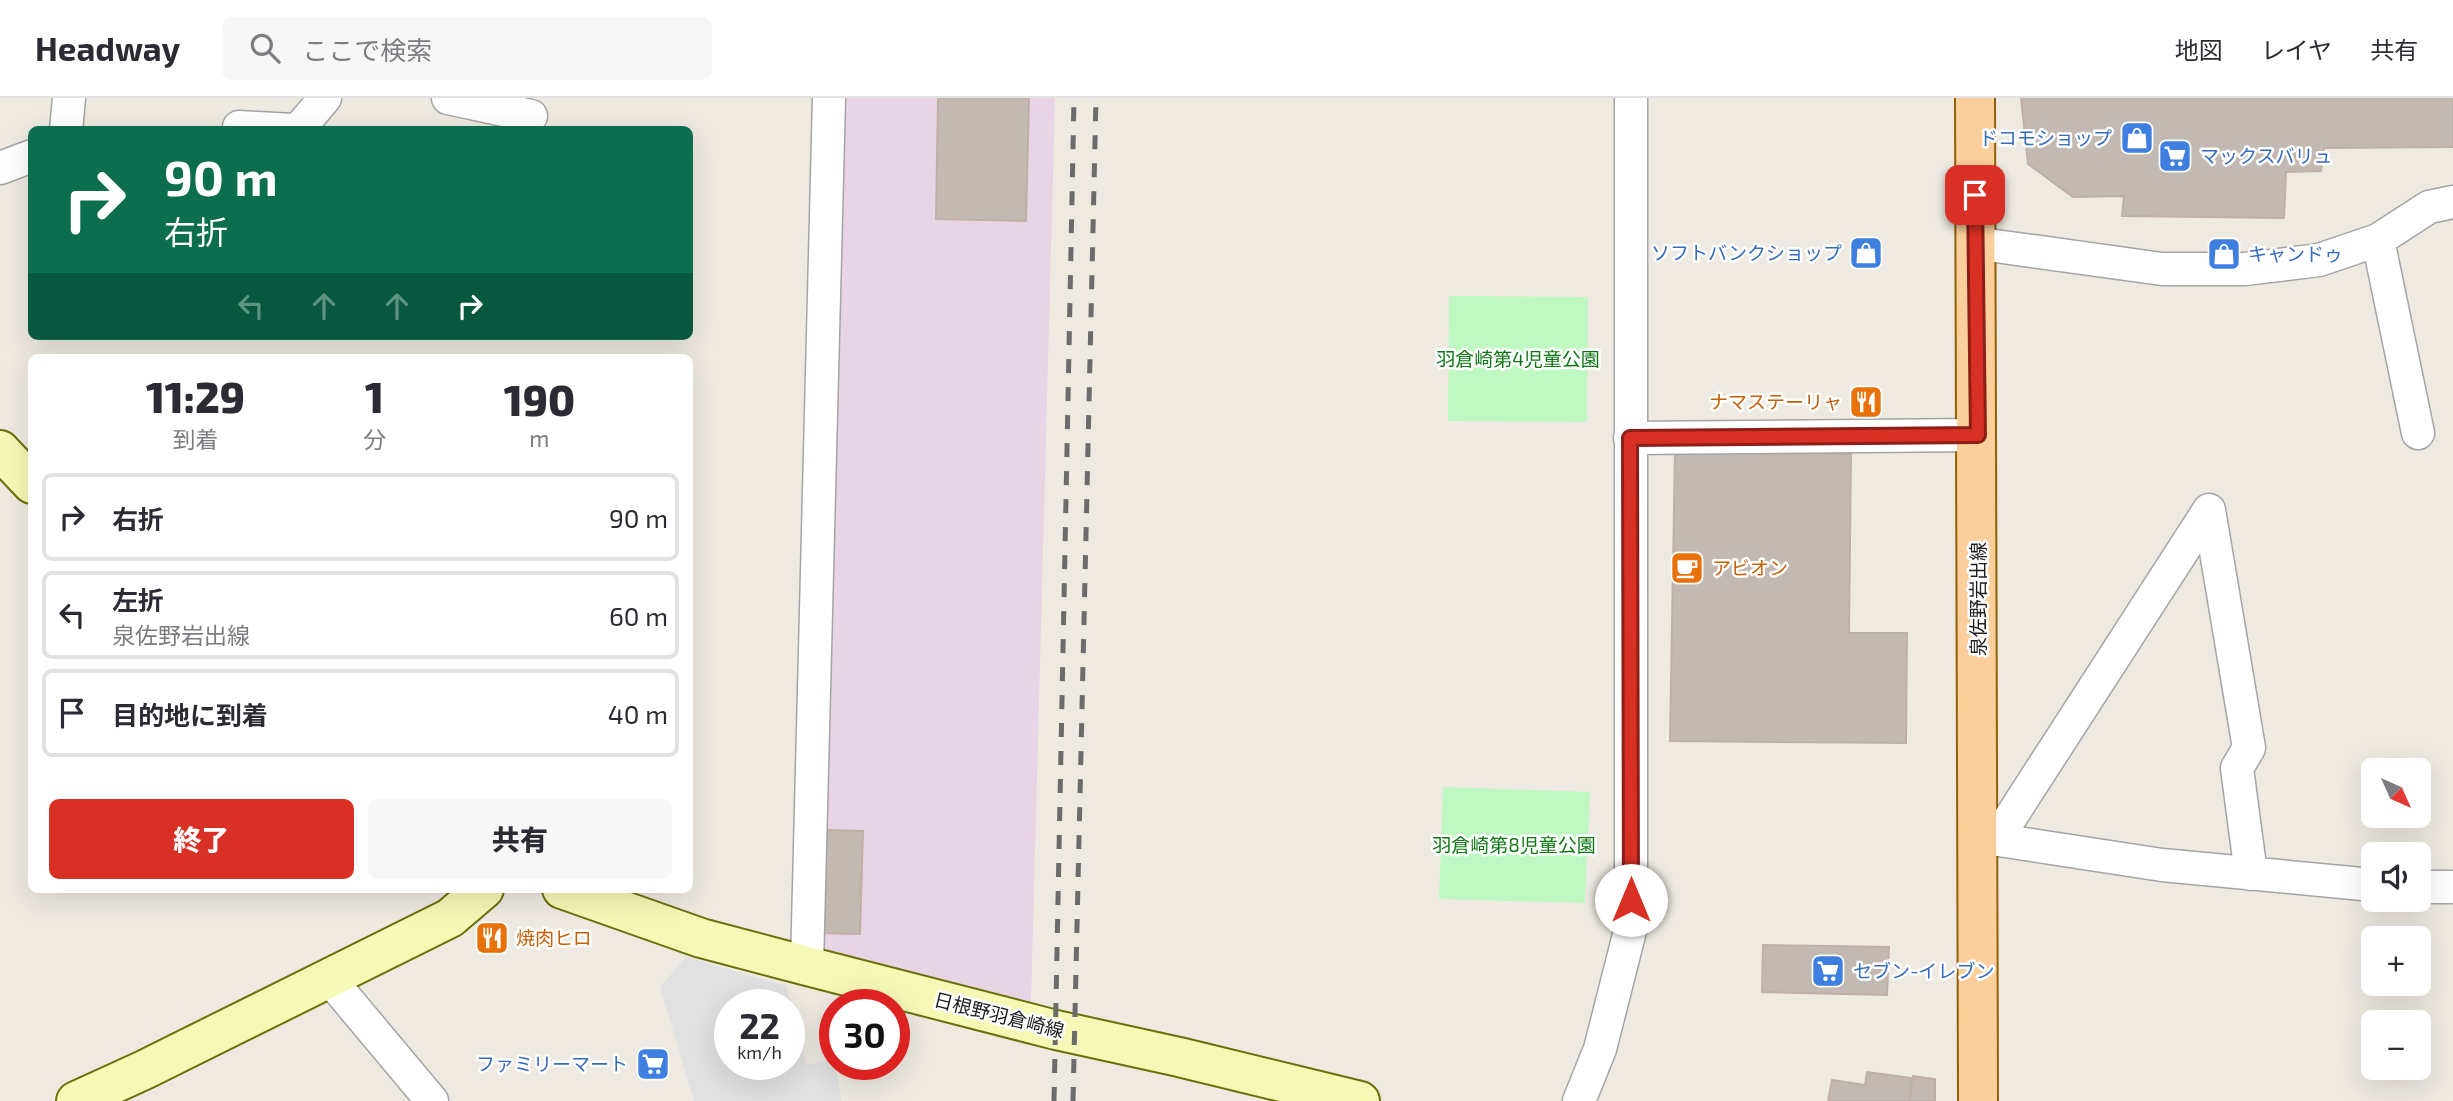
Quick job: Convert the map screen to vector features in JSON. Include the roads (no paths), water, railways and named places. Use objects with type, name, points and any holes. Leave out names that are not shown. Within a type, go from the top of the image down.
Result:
[{"type":"main road","name":"泉佐野岩出線","points":[[1975,98],[1974,243],[1987,838],[1978,1101]]},
{"type":"main road","points":[[0,450],[28,480]]},
{"type":"main road","points":[[76,1101],[450,918],[479,893]]},
{"type":"main road","name":"日根野羽倉崎線","points":[[573,893],[701,938],[1056,1030],[1179,1056],[1360,1101]]},
{"type":"street","points":[[66,126],[69,98]]},
{"type":"street","points":[[302,126],[325,98]]},
{"type":"street","points":[[448,98],[531,116]]},
{"type":"street","points":[[807,966],[829,98]]},
{"type":"street","points":[[1579,1101],[1600,1049],[1632,927],[1631,98]]},
{"type":"street","points":[[0,168],[28,158]]},
{"type":"street","points":[[1974,243],[2162,270],[2245,269],[2319,260],[2378,240],[2429,207],[2453,202]]},
{"type":"street","points":[[2378,240],[2418,433]]},
{"type":"street","points":[[1630,438],[1978,435]]},
{"type":"street","points":[[2251,874],[2236,768],[2249,748],[2208,510],[1987,838],[2162,865],[2251,874],[2361,884]]},
{"type":"street","points":[[2431,887],[2453,887]]},
{"type":"street","points":[[329,978],[432,1101]]},
{"type":"railway","points":[[1054,1101],[1074,98]]},
{"type":"railway","points":[[1073,1101],[1096,98]]},
{"type":"place","name":"ドコモショップ","points":[[2137,138]]},
{"type":"place","name":"マックスバリュ","points":[[2175,156]]},
{"type":"place","name":"ソフトバンクショップ","points":[[1866,253]]},
{"type":"place","name":"キャンドゥ","points":[[2224,254]]},
{"type":"place","name":"ナマステーリャ","points":[[1866,402]]},
{"type":"place","name":"アビオン","points":[[1687,568]]},
{"type":"place","name":"焼肉ヒロ","points":[[492,938]]},
{"type":"place","name":"セブン-イレブン","points":[[1828,971]]},
{"type":"place","name":"ファミリーマート","points":[[653,1064]]},
{"type":"park label","name":"羽倉崎第4児童公園","points":[[1518,359]]},
{"type":"park label","name":"羽倉崎第8児童公園","points":[[1514,845]]}]
